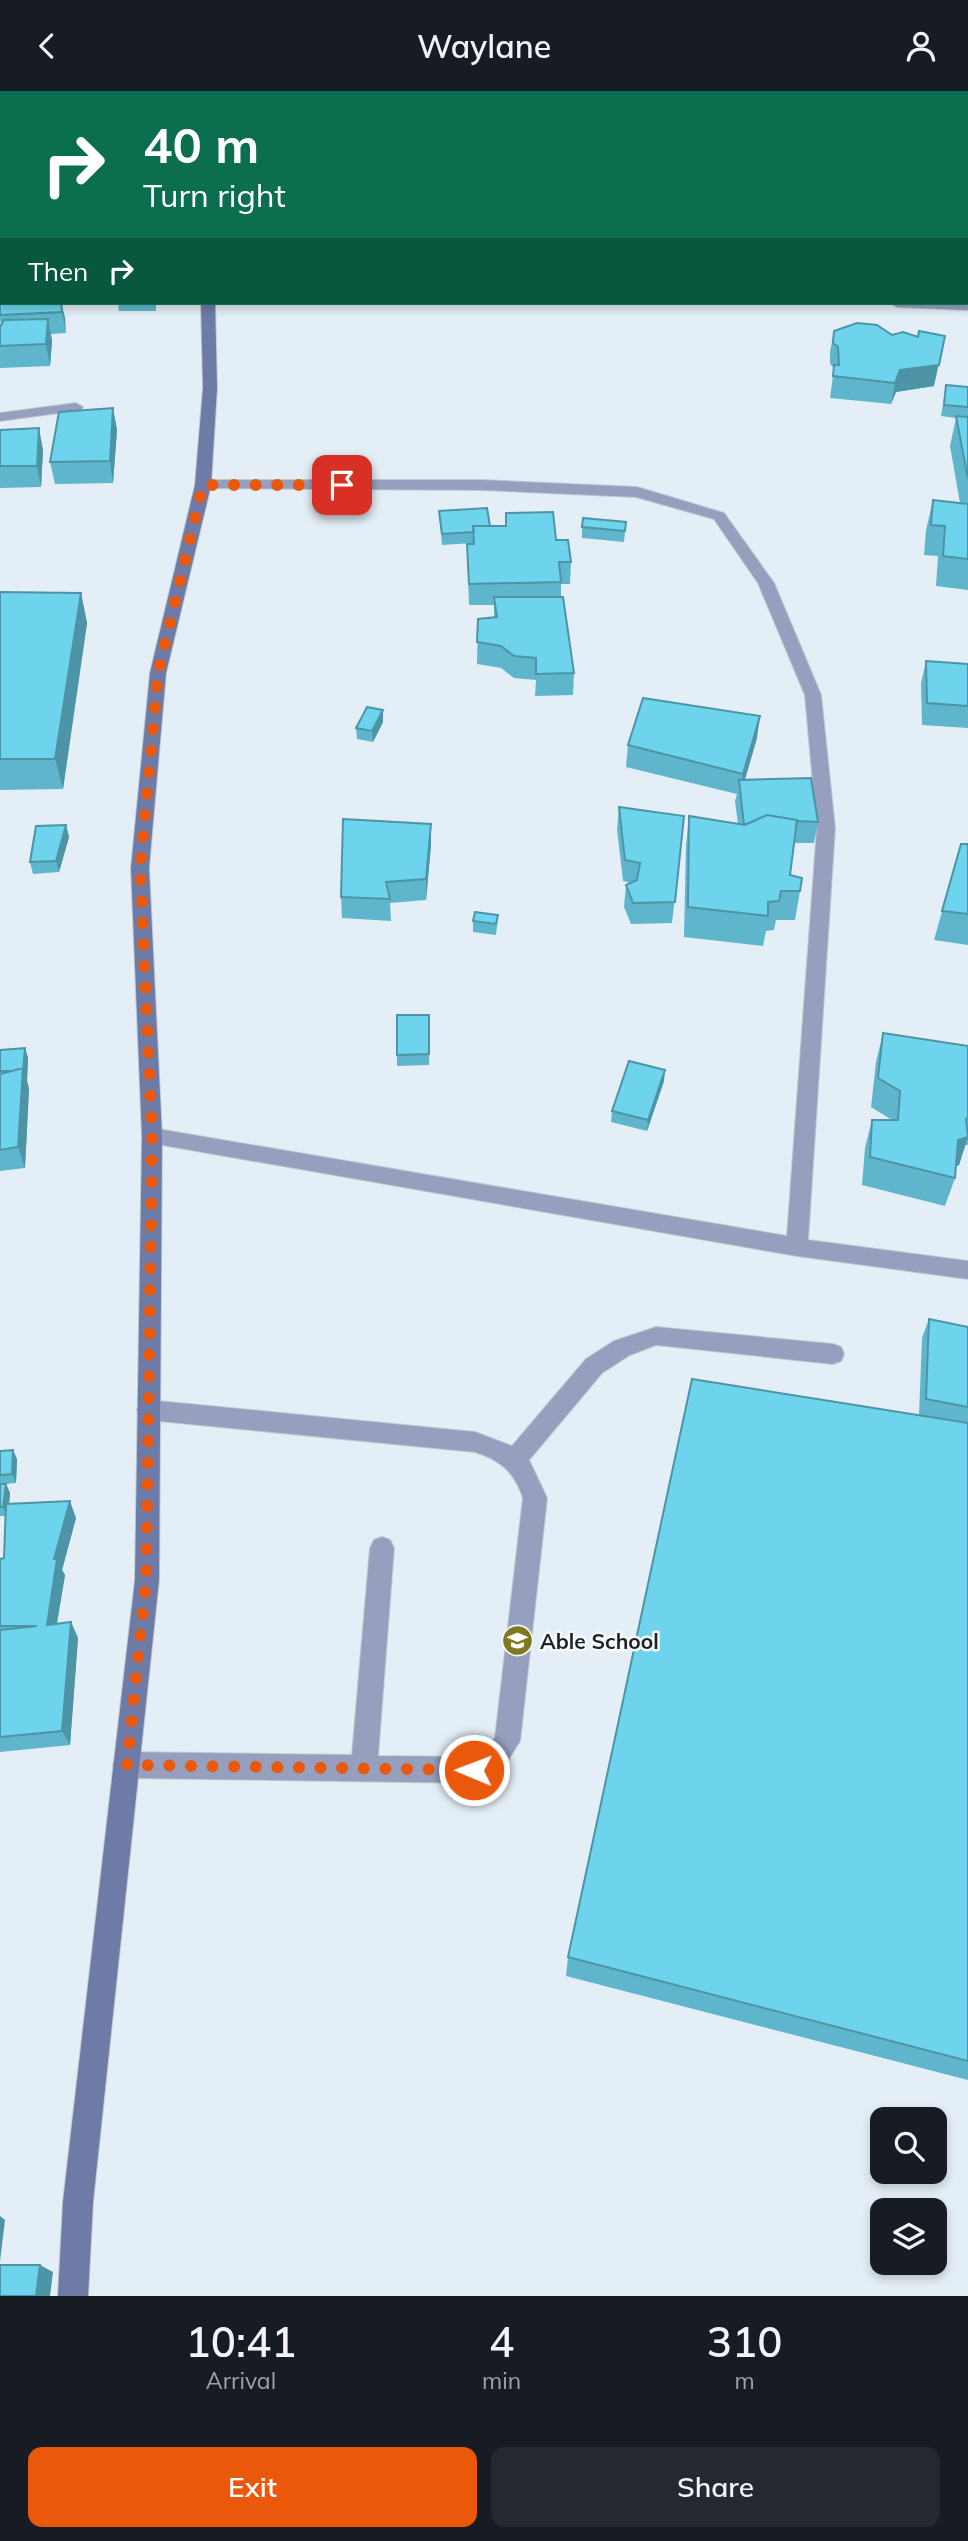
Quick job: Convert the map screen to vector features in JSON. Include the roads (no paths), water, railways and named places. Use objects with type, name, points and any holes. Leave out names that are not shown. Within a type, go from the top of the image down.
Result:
[{"type":"street","points":[[73,2296],[78,2203],[146,1580],[152,1136],[140,868],[158,673],[203,485],[210,388],[208,305]]},
{"type":"street","points":[[944,305],[968,306]]},
{"type":"street","points":[[0,417],[76,407]]},
{"type":"street","points":[[203,485],[481,485],[637,492],[719,516],[766,583],[813,695],[826,828],[797,1247]]},
{"type":"street","points":[[152,1136],[797,1247],[968,1271]]},
{"type":"street","points":[[515,1459],[594,1366],[622,1348],[656,1336],[833,1354]]},
{"type":"street","points":[[127,1765],[474,1770],[486,1767],[502,1751],[507,1741],[535,1498],[528,1476],[515,1459],[498,1448],[475,1442],[148,1410]]},
{"type":"street","points":[[364,1769],[382,1548]]},
{"type":"place","name":"Able School","points":[[517,1641]]}]
